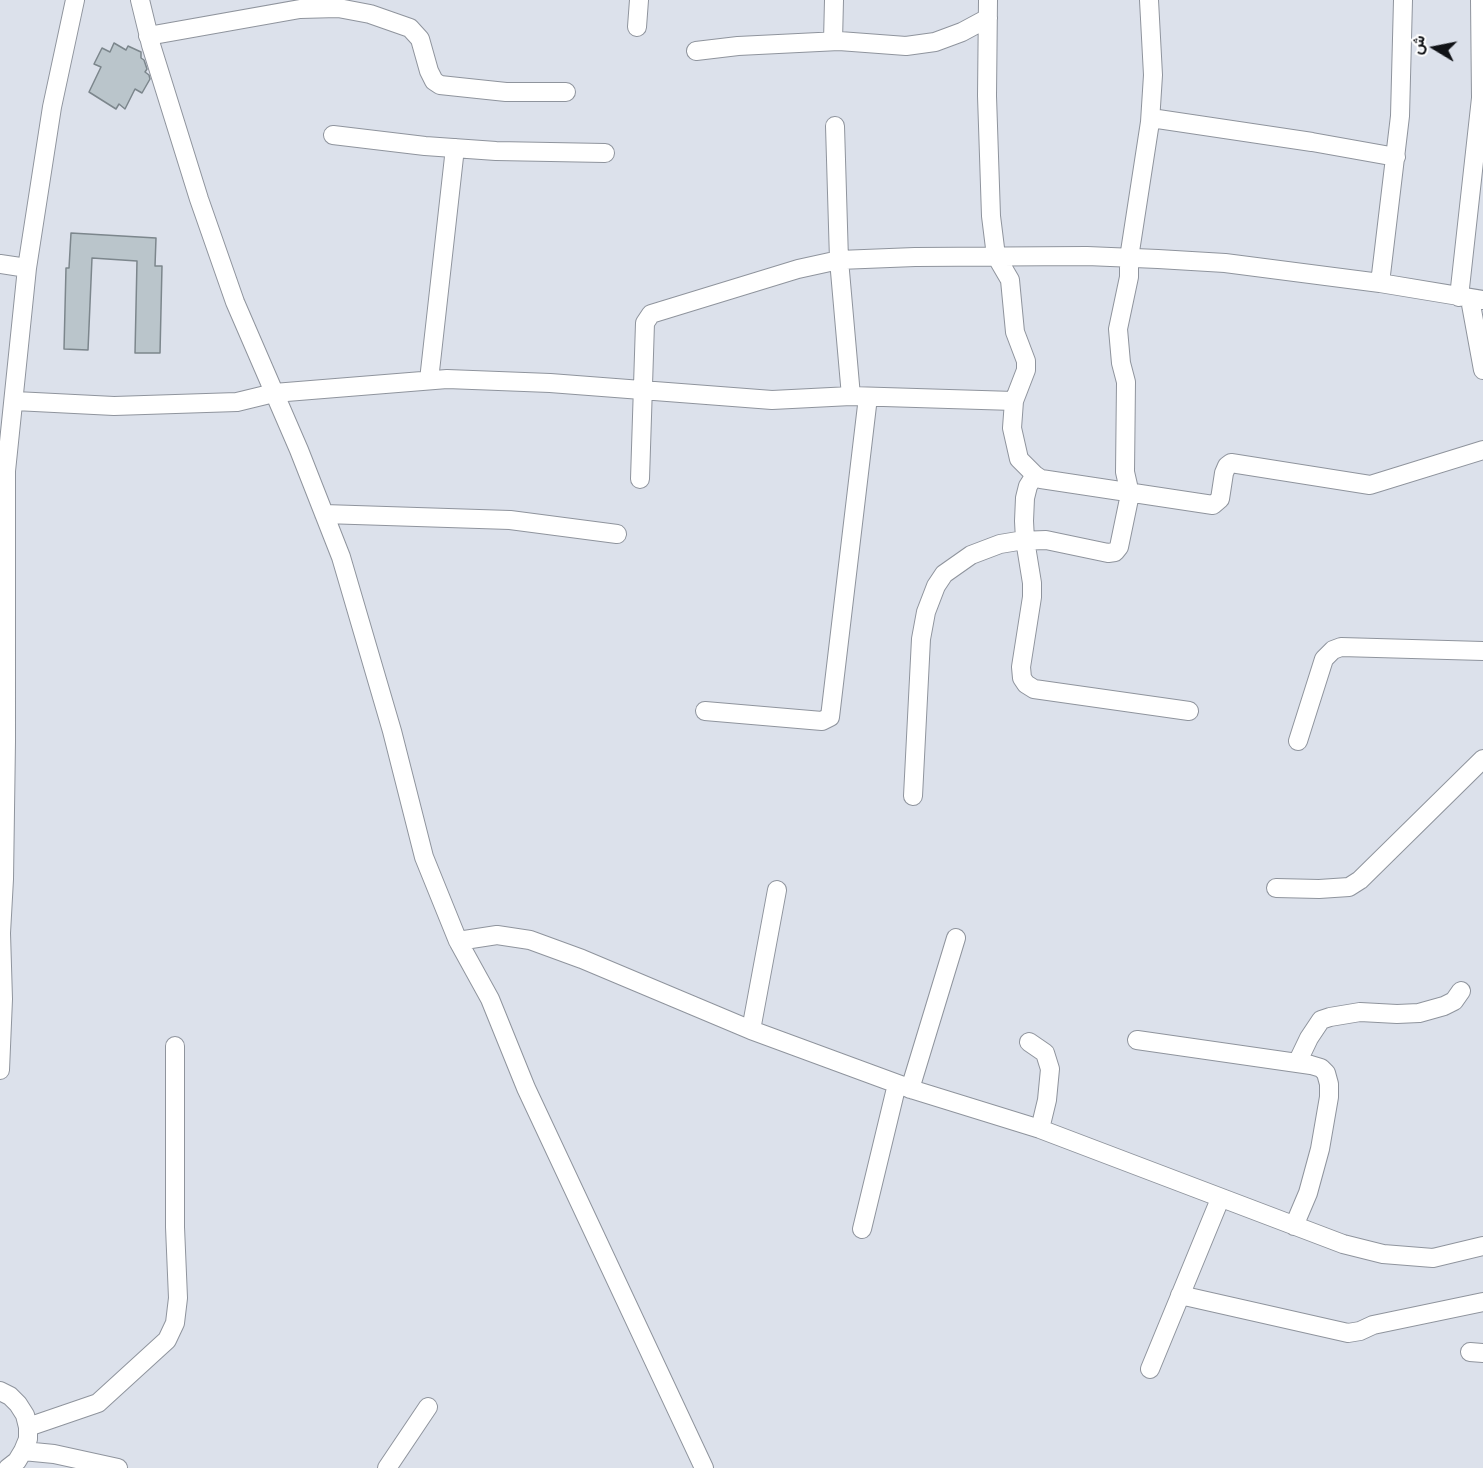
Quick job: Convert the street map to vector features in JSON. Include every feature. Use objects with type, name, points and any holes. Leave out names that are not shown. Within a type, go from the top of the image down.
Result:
[{"type":"street","points":[[0,1070],[3,999],[0,933],[4,879],[6,741],[3,526],[6,471],[15,401],[9,355],[27,268],[52,107],[75,0]]},
{"type":"street","points":[[140,0],[148,36],[199,199],[236,302],[341,557],[392,731],[424,857],[458,941],[490,999],[526,1088],[704,1468]]},
{"type":"street","points":[[637,27],[639,0]]},
{"type":"street","points":[[833,41],[834,0]]},
{"type":"street","points":[[913,796],[921,639],[926,612],[936,586],[944,574],[971,555],[1000,544],[1025,540],[1046,540],[1108,553],[1115,552],[1119,547],[1130,494],[1125,472],[1125,382],[1118,342],[1119,322],[1129,277],[1129,258],[1151,118],[1153,75],[1149,0]]},
{"type":"street","points":[[1380,283],[1400,116],[1403,0]]},
{"type":"street","points":[[1480,0],[1482,98],[1470,299],[1483,370]]},
{"type":"street","points":[[148,36],[277,6],[300,9],[338,8],[370,14],[410,28],[420,39],[429,70],[434,81],[440,85],[506,92],[566,92]]},
{"type":"street","points":[[696,51],[738,46],[833,41],[906,46],[935,42],[962,32],[988,9]]},
{"type":"street","points":[[988,9],[987,107],[996,256],[1010,280],[1015,332],[1026,361],[1026,370],[1014,401],[1012,428],[1019,459],[1035,475],[1041,479],[1213,505],[1220,499],[1224,473],[1231,463],[1370,485],[1483,450]]},
{"type":"street","points":[[1151,118],[1396,157]]},
{"type":"street","points":[[705,711],[822,721],[830,717],[859,396],[839,260],[835,126]]},
{"type":"street","points":[[333,135],[455,148],[605,153]]},
{"type":"street","points":[[429,380],[455,148]]},
{"type":"street","points":[[640,479],[645,323],[651,314],[798,269],[839,260],[996,256],[1225,262],[1380,283],[1470,299]]},
{"type":"street","points":[[0,264],[27,268]]},
{"type":"street","points":[[15,401],[114,406],[237,402],[274,393],[429,380],[550,383],[772,400],[859,396],[1014,401]]},
{"type":"street","points":[[1035,475],[1028,486],[1025,498],[1025,540],[1032,597],[1021,667],[1022,678],[1034,689],[1189,711]]},
{"type":"street","points":[[324,514],[510,520],[617,534]]},
{"type":"street","points":[[1298,741],[1324,659],[1333,650],[1341,647],[1483,651]]},
{"type":"street","points":[[1276,888],[1349,887],[1360,880],[1483,759]]},
{"type":"street","points":[[751,1030],[777,890]]},
{"type":"street","points":[[458,941],[497,935],[530,940],[582,959],[751,1030],[904,1086],[1040,1129],[1343,1244],[1383,1254],[1433,1258],[1483,1246]]},
{"type":"street","points":[[862,1229],[904,1086],[956,938]]},
{"type":"street","points":[[1297,1063],[1321,1020],[1360,1012],[1419,1013],[1437,1009],[1454,1001],[1461,991]]},
{"type":"street","points":[[1137,1040],[1297,1063],[1321,1068],[1326,1073],[1329,1097],[1320,1149],[1308,1194],[1294,1226]]},
{"type":"street","points":[[1029,1041],[1045,1053],[1050,1069],[1047,1100],[1040,1129]]},
{"type":"street","points":[[28,1427],[98,1403],[167,1340],[175,1323],[178,1298],[174,1227],[175,1046]]},
{"type":"street","points":[[1150,1369],[1220,1198]]},
{"type":"street","points":[[1180,1295],[1348,1333],[1360,1331],[1373,1324],[1483,1302]]},
{"type":"street","points":[[0,1391],[10,1396],[18,1404],[25,1415],[28,1427],[28,1439],[23,1451],[8,1468]]},
{"type":"street","points":[[387,1468],[428,1407]]},
{"type":"street","points":[[23,1451],[54,1454],[118,1468]]},
{"type":"building","points":[[114,43],[126,50],[128,46],[141,52],[141,58],[147,69],[145,72],[150,79],[142,93],[135,89],[125,109],[119,104],[116,109],[89,92],[101,67],[94,64],[102,48],[110,52]]},
{"type":"building","points":[[71,233],[156,238],[155,266],[162,266],[160,353],[135,353],[137,261],[92,258],[88,350],[64,349],[66,268],[69,268]]}]
